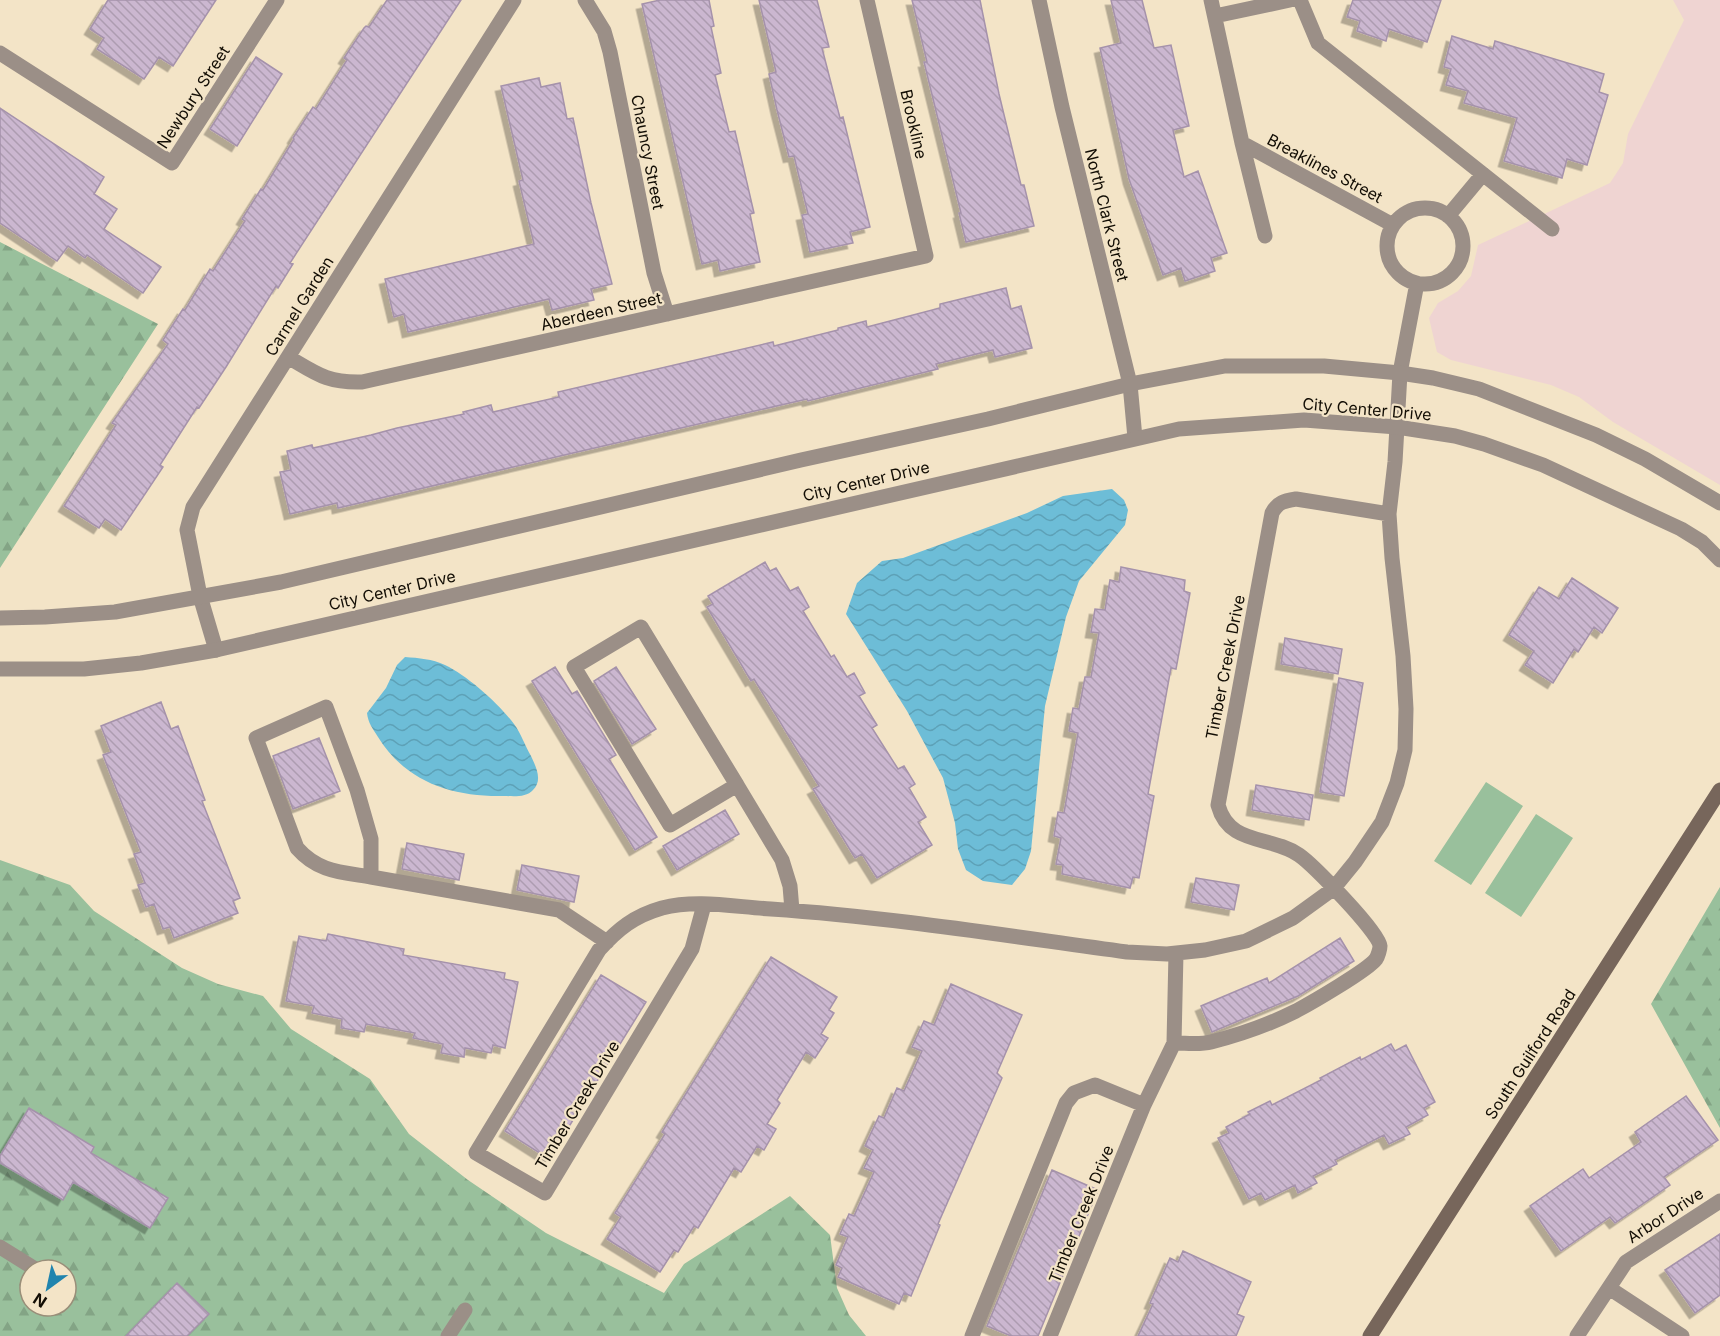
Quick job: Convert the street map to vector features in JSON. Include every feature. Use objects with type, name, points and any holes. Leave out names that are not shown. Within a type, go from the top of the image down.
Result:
[{"type":"main road","name":"South Guilford Road","points":[[1370,1336],[1720,790]]},
{"type":"street","name":"Newbury Street","points":[[0,53],[172,163],[277,0]]},
{"type":"street","name":"Carmel Garden","points":[[216,650],[200,596],[187,530],[193,507],[514,0]]},
{"type":"street","name":"Chauncy Street","points":[[585,0],[604,31],[610,52],[654,273],[667,315]]},
{"type":"street","name":"Brookline","points":[[867,0],[926,256]]},
{"type":"street","name":"North Clark Street","points":[[1039,0],[1065,119],[1130,384],[1135,438]]},
{"type":"street","name":"Breaklines Street","points":[[1211,0],[1242,143],[1326,191],[1393,225]]},
{"type":"street","points":[[1215,16],[1290,0]]},
{"type":"street","points":[[1300,0],[1318,44],[1552,229]]},
{"type":"street","points":[[1242,143],[1265,236]]},
{"type":"street","points":[[1448,216],[1483,174]]},
{"type":"street","points":[[1419,209],[1439,211],[1448,216],[1456,224],[1463,245],[1457,266],[1440,281],[1429,284],[1408,280],[1392,265],[1387,245],[1393,225],[1409,212],[1419,209]]},
{"type":"street","name":"Aberdeen Street","points":[[288,357],[323,377],[342,383],[362,382],[926,256]]},
{"type":"street","points":[[1400,373],[1417,283]]},
{"type":"street","name":"City Center Drive","points":[[0,618],[115,612],[281,582],[801,460],[988,419],[1130,384],[1225,366],[1324,366],[1400,373],[1479,389],[1596,435],[1645,459],[1720,503]]},
{"type":"street","name":"Timber Creek Drive","points":[[704,904],[692,949],[545,1193],[476,1153],[599,950],[621,927],[640,916],[663,908],[704,904],[792,910],[1127,952],[1176,953],[1205,951],[1246,940],[1293,918],[1333,888],[1355,862],[1382,822],[1397,783],[1405,750],[1406,709],[1403,656],[1389,514],[1395,462],[1400,373]]},
{"type":"street","name":"City Center Drive","points":[[0,669],[84,669],[141,663],[216,650],[1135,438],[1179,429],[1304,420],[1397,427],[1455,436],[1484,444],[1543,465],[1681,529],[1702,542],[1720,560]]},
{"type":"street","name":"Timber Creek Drive","points":[[1174,1043],[1208,1043],[1263,1025],[1296,1011],[1364,970],[1376,958],[1381,947],[1378,939],[1358,912],[1300,856],[1287,848],[1242,835],[1221,816],[1218,805],[1272,513],[1276,505],[1296,499],[1389,514]]},
{"type":"street","points":[[737,785],[670,825],[574,667],[641,627],[737,785],[782,860],[790,886],[792,910]]},
{"type":"street","points":[[371,877],[368,830],[357,790],[326,707],[256,738],[297,848],[315,865],[330,870],[559,910],[607,942]]},
{"type":"street","name":"Timber Creek Drive","points":[[1050,1336],[1144,1105],[1174,1043],[1176,953]]},
{"type":"street","points":[[972,1336],[1066,1103],[1074,1094],[1095,1085],[1144,1105]]},
{"type":"street","name":"Arbor Drive","points":[[1577,1336],[1626,1262],[1720,1201]]},
{"type":"street","points":[[0,1247],[18,1258]]},
{"type":"street","points":[[1609,1288],[1682,1336]]},
{"type":"street","points":[[448,1336],[465,1310]]},
{"type":"shaded area","points":[[1673,0],[1720,0],[1720,485],[1613,422],[1579,397],[1551,385],[1451,360],[1437,352],[1429,318],[1438,303],[1458,291],[1471,276],[1478,245],[1610,183],[1623,163],[1628,134],[1684,20]]},
{"type":"green space","points":[[0,242],[158,324],[0,568]]},
{"type":"green space","points":[[1486,782],[1523,806],[1471,885],[1434,861]]},
{"type":"green space","points":[[1536,814],[1573,838],[1521,917],[1485,893]]},
{"type":"green space","points":[[0,860],[70,885],[94,911],[182,968],[218,984],[263,996],[291,1029],[370,1079],[409,1134],[468,1180],[546,1233],[664,1293],[684,1264],[790,1196],[830,1235],[837,1288],[849,1315],[866,1336],[0,1336]]},
{"type":"green space","points":[[1720,887],[1720,1128],[1651,1004]]},
{"type":"water","points":[[1112,489],[1124,500],[1128,510],[1125,525],[1079,581],[1066,617],[1045,706],[1031,851],[1025,869],[1012,885],[983,881],[966,870],[958,849],[955,823],[943,778],[907,711],[846,614],[857,583],[882,561],[903,558],[1027,513],[1063,496]]},
{"type":"water","points":[[405,657],[430,660],[454,670],[473,683],[508,716],[538,773],[538,782],[530,793],[515,796],[484,796],[448,790],[416,776],[389,752],[371,726],[367,713],[386,688],[397,665]]},
{"type":"building","points":[[108,0],[216,0],[173,66],[159,57],[144,79],[97,49],[104,38],[90,29]]},
{"type":"building","points":[[387,0],[461,0],[290,263],[293,264],[278,288],[276,286],[226,367],[199,408],[197,407],[160,465],[163,467],[121,530],[105,519],[99,528],[64,506],[116,425],[112,423],[168,344],[163,340],[210,269],[213,271],[245,221],[242,219],[261,189],[263,190],[293,138],[313,107],[316,109],[347,60],[344,58],[364,28],[369,27]]},
{"type":"building","points":[[660,0],[709,0],[714,26],[711,27],[721,73],[715,75],[729,132],[735,131],[754,213],[750,214],[760,262],[720,271],[718,260],[702,264],[642,4]]},
{"type":"building","points":[[759,0],[817,0],[829,47],[822,48],[840,118],[843,117],[870,227],[850,232],[853,243],[810,252],[802,215],[808,214],[794,156],[789,157],[777,110],[769,74],[776,72]]},
{"type":"building","points":[[912,0],[980,0],[999,94],[1021,185],[1024,185],[1034,226],[966,242]]},
{"type":"building","points":[[1111,0],[1142,0],[1154,48],[1171,45],[1189,126],[1173,130],[1184,177],[1198,171],[1227,253],[1211,258],[1215,271],[1185,281],[1181,268],[1163,275],[1129,179],[1100,48],[1121,43]]},
{"type":"building","points":[[1353,0],[1441,0],[1427,42],[1389,29],[1386,41],[1357,31],[1360,21],[1347,17]]},
{"type":"building","points":[[1452,36],[1493,49],[1495,41],[1604,74],[1599,92],[1608,95],[1587,165],[1567,159],[1562,178],[1504,161],[1517,118],[1464,103],[1468,91],[1446,85],[1451,69],[1444,67]]},
{"type":"building","points":[[256,57],[282,74],[237,146],[210,129]]},
{"type":"building","points":[[539,78],[541,87],[560,83],[567,119],[573,118],[591,203],[612,284],[591,289],[594,300],[552,310],[549,299],[408,332],[404,314],[394,317],[385,279],[534,244],[519,181],[523,180],[501,86]]},
{"type":"building","points":[[0,108],[104,177],[94,194],[117,209],[104,229],[161,267],[143,293],[87,255],[85,258],[68,246],[57,261],[0,223]]},
{"type":"building","points":[[1006,288],[1011,309],[1021,306],[1032,348],[995,357],[993,350],[936,364],[938,369],[808,401],[807,399],[338,508],[337,503],[290,514],[280,472],[291,470],[287,451],[312,445],[313,448],[371,435],[464,414],[463,412],[491,405],[493,412],[559,397],[558,392],[773,342],[774,346],[866,321],[867,327],[940,308],[940,304]]},
{"type":"building","points":[[765,562],[770,571],[776,568],[790,591],[798,587],[809,607],[803,611],[831,657],[834,655],[847,677],[854,673],[865,693],[859,696],[877,725],[872,728],[898,769],[904,766],[915,784],[909,788],[926,817],[918,822],[932,845],[877,878],[862,854],[855,858],[813,789],[819,786],[754,679],[751,681],[707,607],[713,604],[708,596]]},
{"type":"building","points":[[1121,567],[1185,580],[1184,591],[1190,593],[1176,669],[1171,668],[1148,794],[1154,796],[1139,878],[1133,877],[1130,888],[1062,874],[1063,865],[1056,864],[1061,838],[1054,836],[1058,812],[1064,813],[1078,733],[1069,731],[1073,708],[1079,709],[1085,677],[1091,677],[1099,633],[1091,632],[1095,609],[1105,610],[1110,580],[1119,582]]},
{"type":"building","points":[[1572,578],[1618,608],[1602,633],[1594,627],[1578,652],[1574,649],[1553,683],[1525,665],[1534,651],[1509,635],[1539,587],[1559,599]]},
{"type":"building","points":[[1285,638],[1342,649],[1338,674],[1281,664]]},
{"type":"building","points":[[555,667],[572,694],[577,691],[616,755],[609,759],[657,837],[635,850],[532,681]]},
{"type":"building","points":[[616,667],[656,729],[632,744],[594,681]]},
{"type":"building","points":[[1339,678],[1363,683],[1344,796],[1320,792]]},
{"type":"building","points":[[161,702],[171,729],[178,726],[205,800],[202,801],[240,898],[233,901],[238,913],[174,938],[170,927],[163,929],[154,904],[146,907],[138,885],[145,883],[134,854],[141,852],[103,755],[111,752],[101,726]]},
{"type":"building","points":[[319,738],[340,791],[293,809],[273,756]]},
{"type":"building","points":[[1256,785],[1313,795],[1309,820],[1252,810]]},
{"type":"building","points":[[725,810],[739,834],[677,870],[663,846]]},
{"type":"building","points":[[407,843],[464,854],[459,880],[402,869]]},
{"type":"building","points":[[522,865],[579,876],[574,902],[517,890]]},
{"type":"building","points":[[1196,878],[1239,885],[1234,910],[1191,902]]},
{"type":"building","points":[[328,934],[404,949],[403,955],[505,973],[504,979],[518,982],[505,1048],[493,1045],[491,1053],[465,1048],[464,1057],[441,1053],[443,1044],[413,1038],[415,1033],[366,1024],[364,1032],[341,1028],[342,1019],[312,1013],[314,1006],[286,1001],[299,936],[326,941]]},
{"type":"building","points":[[1340,938],[1354,961],[1298,996],[1212,1032],[1201,1006],[1267,978],[1269,983]]},
{"type":"building","points":[[771,957],[837,997],[829,1010],[834,1013],[821,1034],[828,1038],[815,1058],[806,1052],[777,1100],[780,1103],[767,1124],[776,1129],[764,1150],[757,1146],[741,1172],[734,1168],[698,1228],[694,1226],[678,1252],[674,1250],[660,1272],[607,1239],[621,1217],[615,1213],[665,1134],[662,1132]]},
{"type":"building","points":[[601,975],[646,1002],[549,1159],[505,1131]]},
{"type":"building","points":[[951,984],[1022,1015],[997,1073],[1002,1078],[938,1224],[940,1225],[911,1296],[904,1293],[899,1304],[838,1277],[842,1268],[836,1265],[848,1237],[840,1234],[849,1214],[854,1216],[874,1172],[864,1168],[873,1150],[865,1146],[879,1116],[884,1118],[897,1088],[904,1091],[922,1051],[912,1047],[924,1021],[934,1025]]},
{"type":"building","points":[[1391,1044],[1395,1051],[1406,1045],[1435,1102],[1424,1108],[1428,1115],[1406,1127],[1410,1134],[1389,1144],[1384,1135],[1335,1160],[1337,1164],[1313,1176],[1317,1183],[1298,1193],[1295,1185],[1265,1200],[1261,1193],[1249,1199],[1218,1138],[1229,1133],[1226,1127],[1250,1114],[1248,1112],[1270,1101],[1272,1105],[1360,1057],[1361,1060]]},
{"type":"building","points":[[1686,1096],[1718,1140],[1664,1177],[1670,1185],[1615,1223],[1610,1217],[1561,1251],[1530,1206],[1583,1169],[1589,1178],[1641,1142],[1635,1132]]},
{"type":"building","points":[[29,1108],[94,1147],[91,1153],[168,1198],[150,1228],[73,1182],[63,1200],[0,1163],[0,1156]]},
{"type":"building","points":[[1052,1170],[1098,1190],[1038,1336],[1011,1336],[987,1326]]},
{"type":"building","points":[[1720,1234],[1720,1295],[1695,1313],[1665,1270]]},
{"type":"building","points":[[1183,1251],[1251,1282],[1237,1314],[1244,1317],[1236,1336],[1138,1336],[1170,1258],[1178,1262]]},
{"type":"building","points":[[177,1283],[209,1314],[187,1336],[126,1336]]}]
